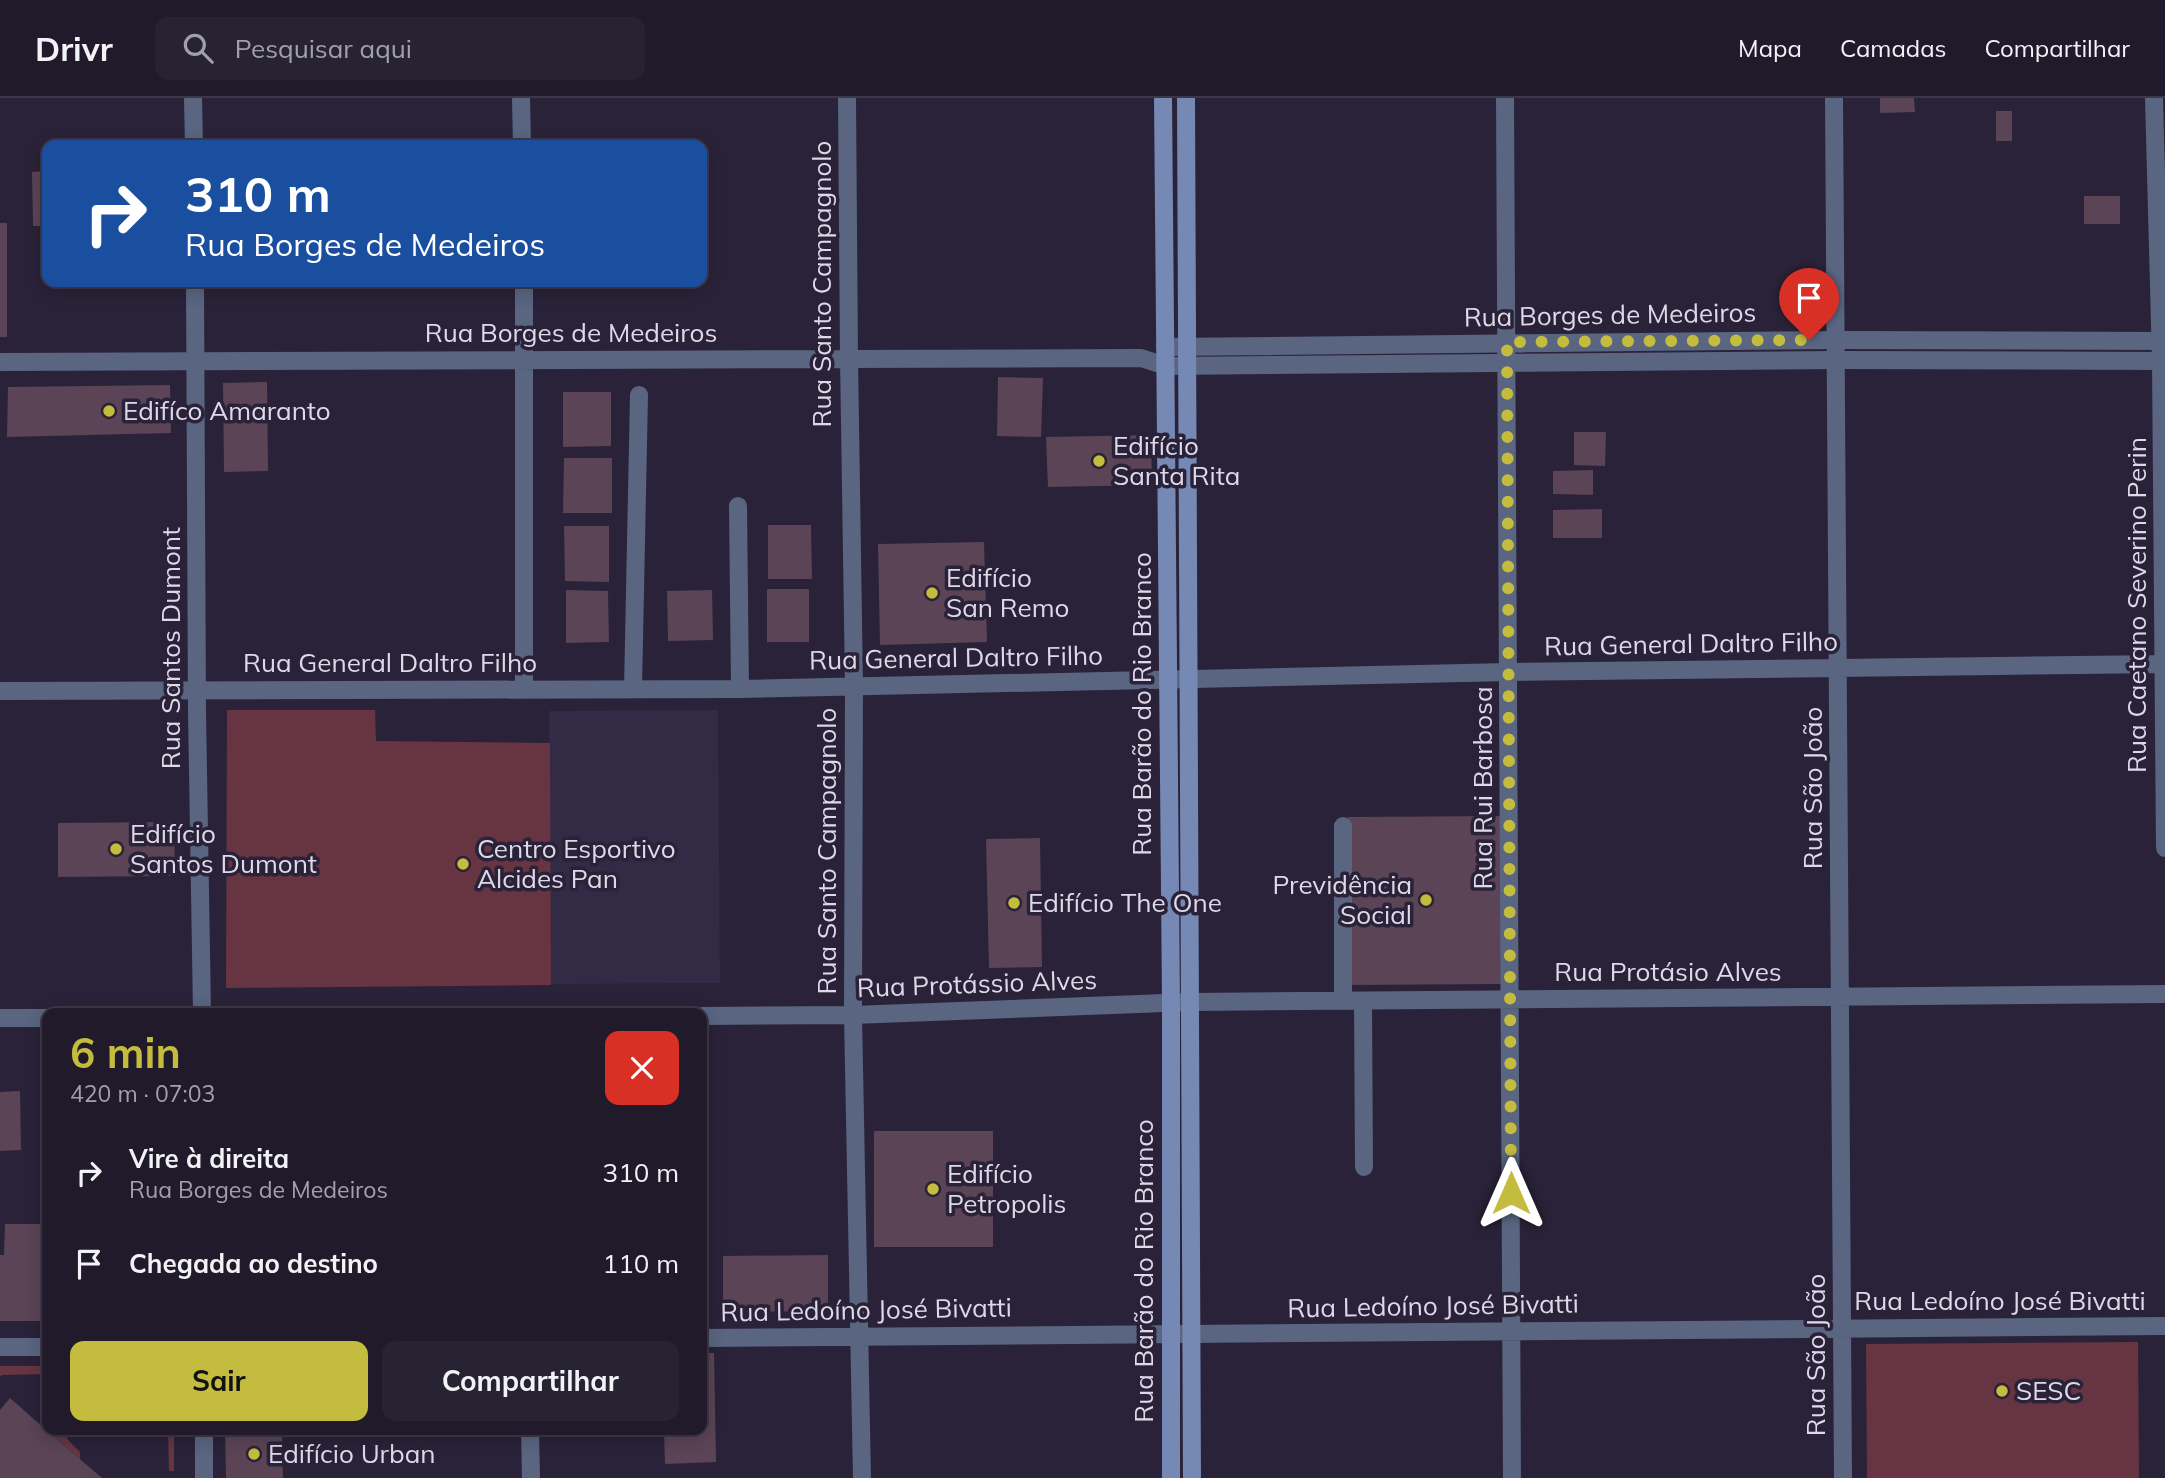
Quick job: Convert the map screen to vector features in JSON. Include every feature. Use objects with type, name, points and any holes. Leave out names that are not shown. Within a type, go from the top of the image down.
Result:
[{"type":"main road","name":"Rua Barão do Rio Branco","points":[[1164,98],[1171,1004],[1171,1478]]},
{"type":"main road","name":"Rua Barão do Rio Branco","points":[[1186,98],[1192,1478]]},
{"type":"street","points":[[193,98],[194,140]]},
{"type":"street","points":[[521,98],[522,140]]},
{"type":"street","name":"Rua Santo Campagnolo","points":[[847,98],[854,685],[853,1015],[862,1478]]},
{"type":"street","name":"Rua Rui Barbosa","points":[[1505,98],[1512,1478]]},
{"type":"street","name":"Rua São João","points":[[1834,98],[1843,1478]]},
{"type":"street","points":[[2154,98],[2163,361]]},
{"type":"street","name":"Rua Santos Dumont","points":[[195,287],[202,1008]]},
{"type":"street","points":[[524,287],[524,688]]},
{"type":"street","name":"Rua Borges de Medeiros","points":[[1141,358],[1166,347],[1836,340],[2163,341]]},
{"type":"street","name":"Rua Borges de Medeiros","points":[[0,362],[1141,358],[1166,366],[1188,366],[1836,360],[2163,361]]},
{"type":"street","name":"Rua Caetano Severino Perin","points":[[2163,361],[2165,848]]},
{"type":"street","points":[[633,689],[639,395]]},
{"type":"street","points":[[737,506],[740,689]]},
{"type":"street","name":"Rua General Daltro Filho","points":[[0,691],[740,689],[1509,672],[2164,664]]},
{"type":"street","points":[[1343,826],[1343,1001]]},
{"type":"street","name":"Rua Protásio Alves","points":[[1171,1004],[2165,994]]},
{"type":"street","points":[[1363,1001],[1364,1167]]},
{"type":"street","name":"Rua Protássio Alves","points":[[707,1017],[853,1015],[1171,1004]]},
{"type":"street","points":[[0,1018],[42,1018]]},
{"type":"street","name":"Rua Ledoíno José Bivatti","points":[[707,1338],[2165,1326]]},
{"type":"street","points":[[0,1347],[42,1347]]},
{"type":"street","points":[[204,1435],[204,1478]]},
{"type":"street","points":[[530,1435],[531,1478]]},
{"type":"shaded area","points":[[227,710],[375,710],[376,741],[550,743],[551,985],[226,988]]},
{"type":"shaded area","points":[[718,710],[720,983],[551,984],[549,711]]},
{"type":"shaded area","name":"SESC","points":[[2138,1342],[2139,1478],[1867,1478],[1866,1344]]},
{"type":"shaded area","points":[[0,1366],[42,1366],[42,1374],[0,1377]]},
{"type":"shaded area","points":[[67,1435],[67,1439],[80,1452],[80,1459],[53,1436]]},
{"type":"shaded area","points":[[168,1435],[174,1435],[174,1471],[169,1471]]},
{"type":"building","points":[[1880,98],[1914,98],[1915,112],[1880,113]]},
{"type":"building","points":[[1996,111],[2012,111],[2012,141],[1996,141]]},
{"type":"building","points":[[42,171],[42,226],[33,226],[32,172]]},
{"type":"building","points":[[2084,196],[2120,196],[2120,224],[2084,224]]},
{"type":"building","points":[[0,223],[7,223],[7,337],[0,337]]},
{"type":"building","points":[[998,377],[1043,378],[1041,437],[997,436]]},
{"type":"building","points":[[267,382],[268,471],[224,472],[223,383]]},
{"type":"building","points":[[170,385],[171,433],[7,437],[8,387]]},
{"type":"building","points":[[563,392],[611,392],[611,446],[563,447]]},
{"type":"building","points":[[1574,432],[1606,432],[1605,466],[1574,465]]},
{"type":"building","name":"Edifício Santa Rita","points":[[1151,435],[1152,485],[1048,487],[1046,437]]},
{"type":"building","points":[[564,458],[612,458],[612,513],[563,513]]},
{"type":"building","points":[[1593,470],[1593,495],[1553,494],[1553,471]]},
{"type":"building","points":[[1602,509],[1602,538],[1553,538],[1553,510]]},
{"type":"building","points":[[768,525],[811,525],[812,579],[768,579]]},
{"type":"building","points":[[564,526],[609,526],[609,582],[565,581]]},
{"type":"building","name":"Edifício San Remo","points":[[984,542],[987,642],[880,645],[878,544]]},
{"type":"building","points":[[767,589],[809,589],[809,642],[767,642]]},
{"type":"building","points":[[566,590],[608,591],[609,642],[566,643]]},
{"type":"building","points":[[712,590],[713,640],[668,641],[667,591]]},
{"type":"building","name":"Previdência Social","points":[[1503,816],[1504,984],[1349,985],[1348,817]]},
{"type":"building","name":"Edifício Santos Dumont","points":[[174,822],[175,876],[58,877],[58,823]]},
{"type":"building","name":"Edifício The One","points":[[1040,838],[1042,967],[989,968],[986,839]]},
{"type":"building","points":[[20,1091],[21,1150],[0,1151],[0,1092]]},
{"type":"building","name":"Edifício Petropolis","points":[[874,1131],[993,1131],[993,1247],[874,1247]]},
{"type":"building","points":[[5,1224],[42,1224],[42,1321],[0,1321],[0,1255],[4,1255]]},
{"type":"building","points":[[828,1255],[828,1311],[723,1312],[723,1256]]},
{"type":"building","points":[[707,1353],[714,1353],[716,1462],[665,1464],[664,1435],[707,1435]]},
{"type":"building","points":[[10,1398],[42,1426],[42,1435],[53,1435],[102,1478],[0,1478],[0,1410]]},
{"type":"building","name":"Edifício Urban","points":[[225,1435],[282,1435],[283,1478],[226,1478]]},
{"type":"place","name":"Edifíco Amaranto","points":[[109,411]]},
{"type":"place","name":"Edifício Santa Rita","points":[[1099,461]]},
{"type":"place","name":"Edifício San Remo","points":[[932,593]]},
{"type":"place","name":"Edifício Santos Dumont","points":[[116,849]]},
{"type":"place","name":"Centro Esportivo Alcides Pan","points":[[463,864]]},
{"type":"place","name":"Previdência Social","points":[[1426,900]]},
{"type":"place","name":"Edifício The One","points":[[1014,903]]},
{"type":"place","name":"Edifício Petropolis","points":[[933,1189]]},
{"type":"place","name":"SESC","points":[[2002,1391]]},
{"type":"place","name":"Edifício Urban","points":[[254,1454]]},
{"type":"route","points":[[1511,1193],[1507,342],[1809,340]]}]
